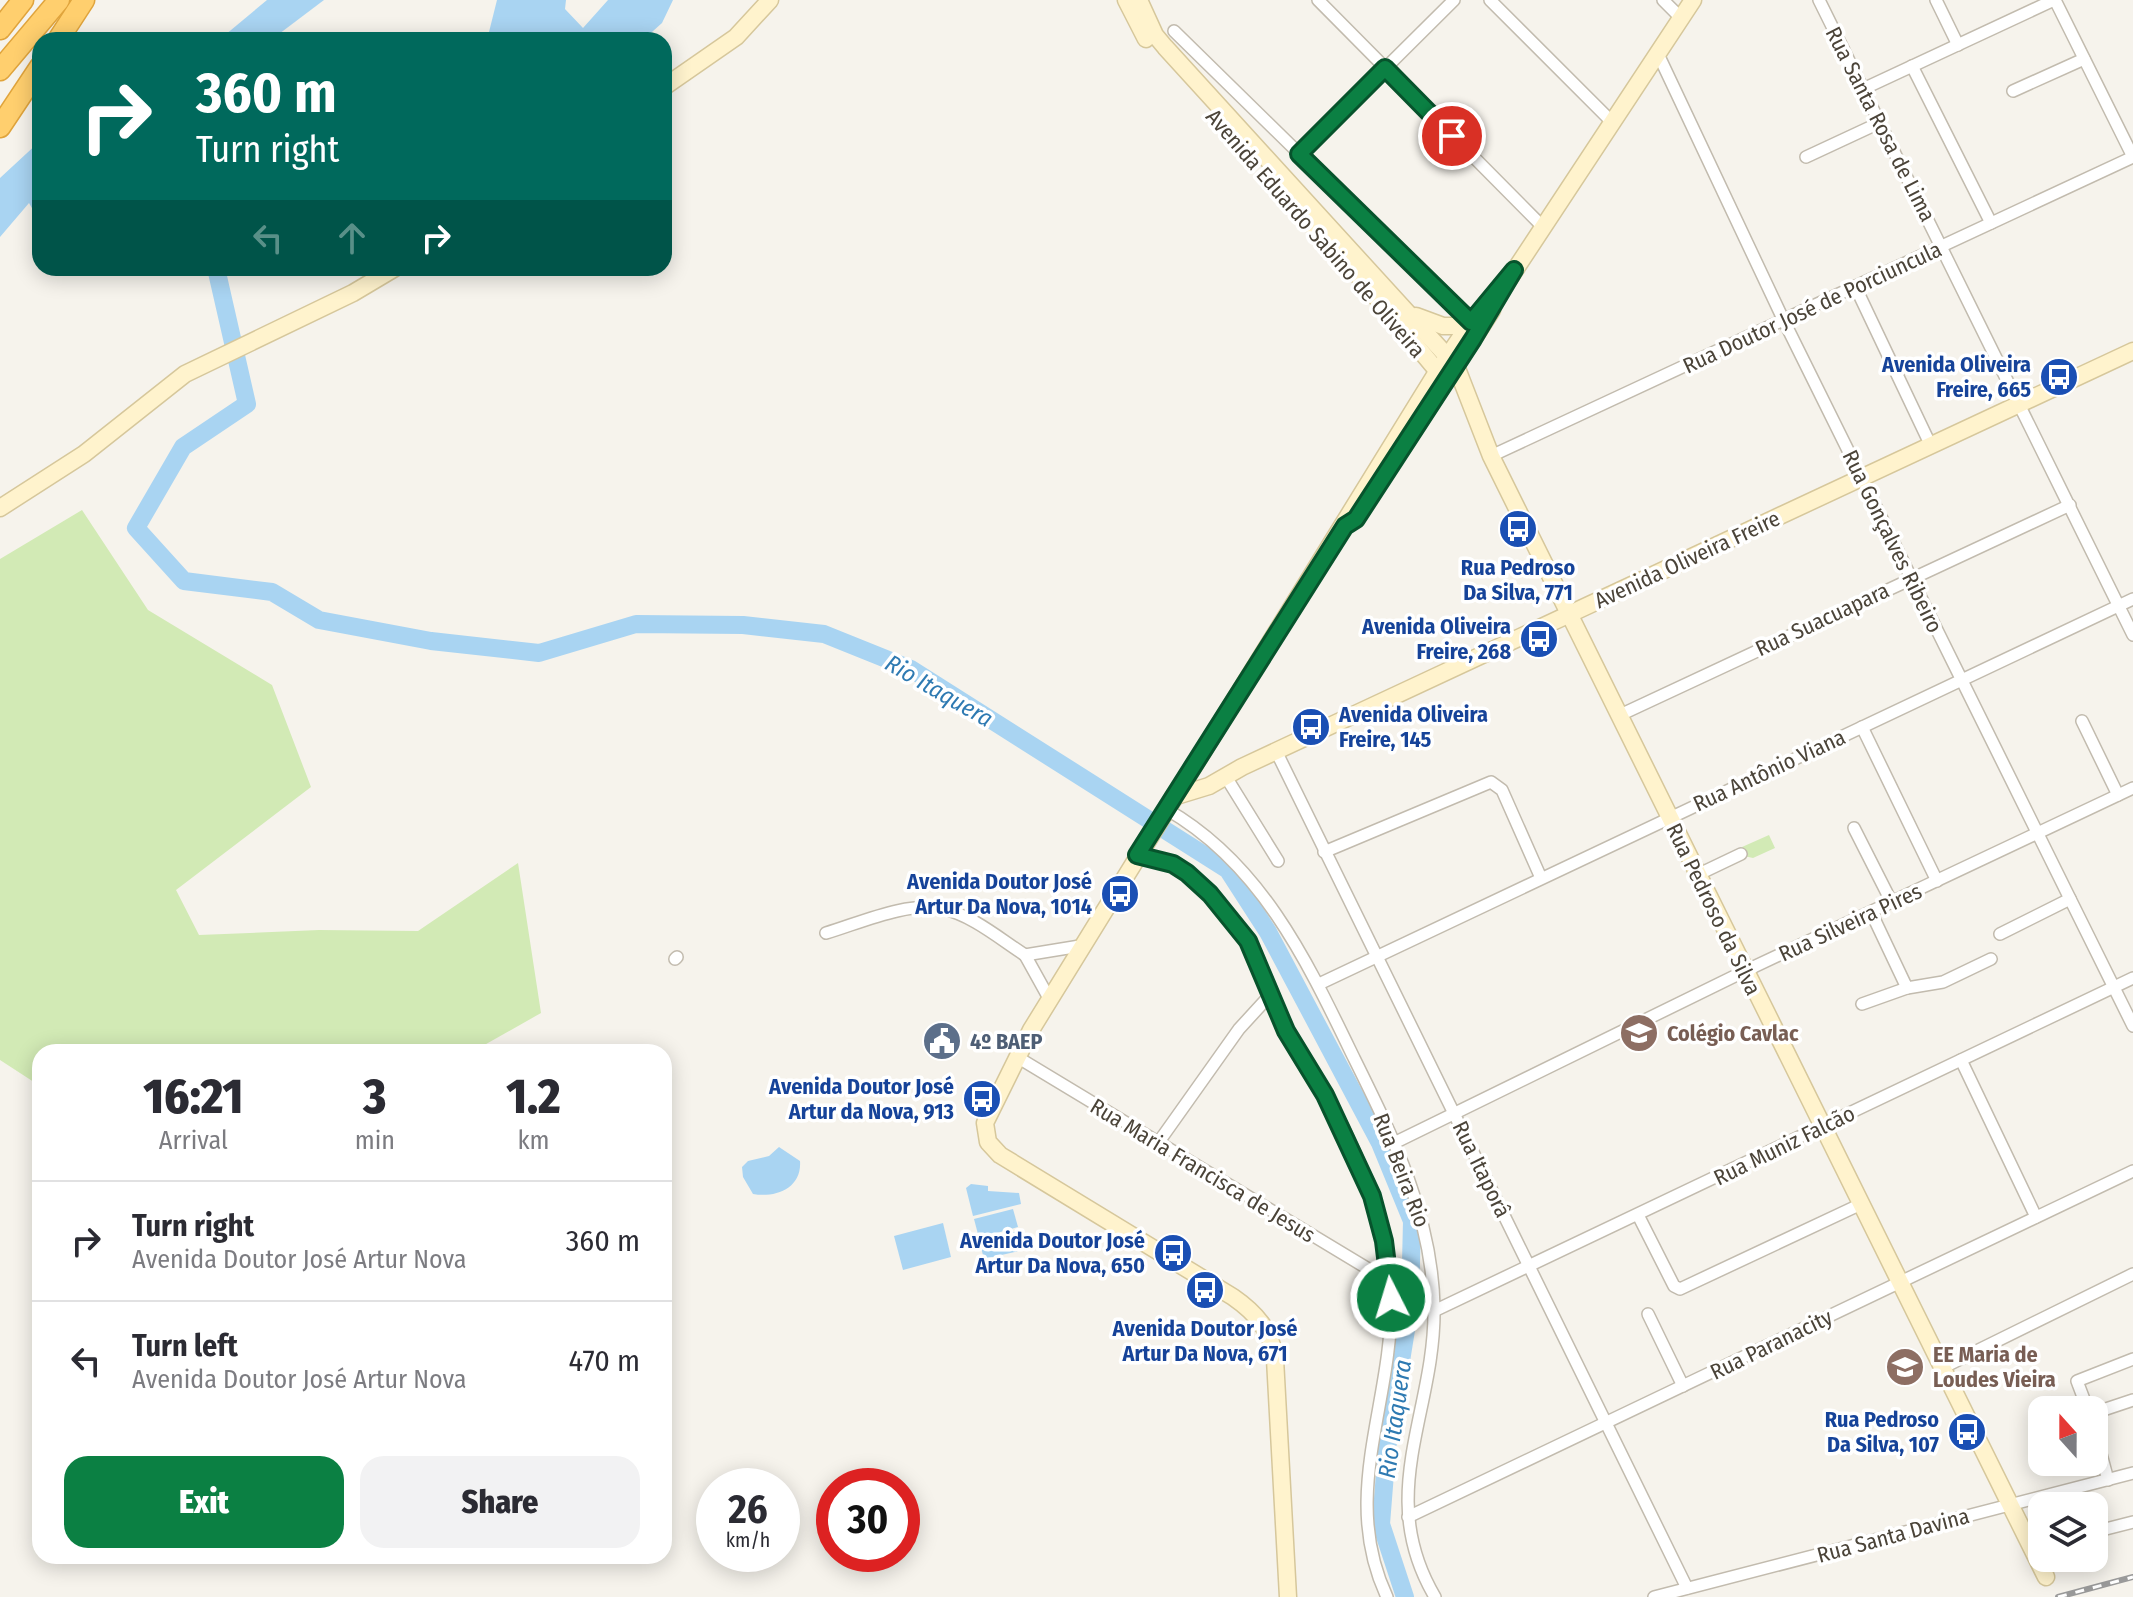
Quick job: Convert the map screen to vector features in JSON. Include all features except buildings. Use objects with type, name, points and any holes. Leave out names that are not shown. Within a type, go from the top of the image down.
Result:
[{"type":"highway","points":[[0,29],[23,0]]},
{"type":"highway","points":[[0,70],[59,0]]},
{"type":"highway","points":[[63,32],[84,0]]},
{"type":"highway","points":[[5,121],[32,79]]},
{"type":"main road","points":[[672,81],[736,37],[770,0]]},
{"type":"main road","name":"Avenida Eduardo Sabino de Oliveira","points":[[1126,0],[1141,32],[1162,59],[1356,273],[1442,377],[1464,394]]},
{"type":"main road","name":"Avenida Eduardo Sabino de Oliveira","points":[[1139,0],[1155,35],[1165,47],[1452,361],[1464,394]]},
{"type":"main road","points":[[1345,526],[1356,519],[1452,361],[1693,0]]},
{"type":"main road","points":[[1452,361],[1470,324],[1514,270]]},
{"type":"main road","points":[[0,508],[84,454],[185,374],[353,293],[382,276]]},
{"type":"main road","points":[[1407,311],[1434,324],[1470,324]]},
{"type":"main road","points":[[1390,448],[1423,372],[1416,345]]},
{"type":"main road","name":"Avenida Oliveira Freire","points":[[1170,801],[2133,351]]},
{"type":"main road","points":[[1288,1597],[1275,1359],[1266,1330],[1254,1313],[1233,1297],[995,1151],[987,1137],[985,1123],[1017,1057],[1080,946],[1345,526],[1390,448],[1442,377]]},
{"type":"main road","name":"Rua Pedroso da Silva","points":[[1464,394],[1491,456],[1940,1369],[2008,1505],[2028,1535]]},
{"type":"main road","name":"Avenida Oliveira Freire","points":[[1170,801],[1242,767]]},
{"type":"main road","name":"Rua Pedroso da Silva","points":[[2044,1572],[2046,1577]]},
{"type":"street","points":[[1318,0],[1542,226]]},
{"type":"street","points":[[1299,154],[1454,0]]},
{"type":"street","points":[[1490,0],[1612,122]]},
{"type":"street","points":[[1663,0],[1681,18]]},
{"type":"street","name":"Rua Santa Rosa de Lima","points":[[1819,0],[2133,635]]},
{"type":"street","points":[[1936,0],[1958,45]]},
{"type":"street","points":[[1863,89],[2054,0],[2133,157]]},
{"type":"street","points":[[1174,31],[1470,324]]},
{"type":"street","name":"Rua Gonçalves Ribeiro","points":[[1658,54],[1783,319],[2133,1026]]},
{"type":"street","points":[[2013,91],[2084,59]]},
{"type":"street","points":[[1912,66],[1991,223]]},
{"type":"street","points":[[1806,157],[1879,123]]},
{"type":"street","name":"Rua Doutor José de Porciuncula","points":[[1491,456],[2133,157]]},
{"type":"street","points":[[1855,286],[1931,446]]},
{"type":"street","name":"Rua Suacuapara","points":[[1620,715],[2070,505]]},
{"type":"street","name":"Rua Antônio Viana","points":[[1319,984],[2133,599]]},
{"type":"street","points":[[2082,721],[2118,795]]},
{"type":"street","points":[[1862,727],[1937,881]]},
{"type":"street","name":"Rua Itaporâ","points":[[1276,751],[1687,1588]]},
{"type":"street","points":[[1226,777],[1278,861]]},
{"type":"street","points":[[1324,852],[1481,785],[1496,784],[1541,878]]},
{"type":"street","name":"Rua Silveira Pires","points":[[1396,1142],[1745,971],[2133,788]]},
{"type":"street","name":"Rua Beira Rio","points":[[1170,801],[1256,885],[1287,928],[1319,984],[1396,1142],[1426,1230],[1434,1311],[1409,1479],[1408,1517],[1416,1559],[1435,1597]]},
{"type":"street","points":[[1854,828],[1892,903]]},
{"type":"street","points":[[1141,849],[1173,864],[1210,894],[1248,941],[1286,1031],[1325,1095],[1372,1196],[1384,1241],[1390,1282],[1388,1343],[1365,1491],[1369,1551],[1387,1597]]},
{"type":"street","points":[[1697,875],[1741,854]]},
{"type":"street","points":[[2000,934],[2070,899]]},
{"type":"street","points":[[826,933],[899,913],[925,908],[943,909],[978,925],[1025,955],[1050,1000]]},
{"type":"street","points":[[1871,912],[1907,988]]},
{"type":"street","points":[[1025,955],[1080,946]]},
{"type":"street","points":[[1862,1004],[1907,988],[1943,982],[1991,959]]},
{"type":"street","name":"Rua Muniz Falcão","points":[[1434,1311],[2133,978]]},
{"type":"street","points":[[1158,1143],[1239,1029],[1272,993]]},
{"type":"street","name":"Rua Maria Francisca de Jesus","points":[[1017,1057],[1390,1282]]},
{"type":"street","points":[[1961,1060],[2036,1217]]},
{"type":"street","name":"Rua Paranacity","points":[[1408,1517],[2133,1171]]},
{"type":"street","points":[[1638,1215],[1674,1286],[1680,1289],[1859,1205]]},
{"type":"street","points":[[1940,1369],[2133,1274]]},
{"type":"street","points":[[1648,1314],[1683,1386]]},
{"type":"street","points":[[2081,1396],[2076,1386],[2079,1380],[2133,1359]]},
{"type":"street","points":[[2108,1408],[2133,1400]]},
{"type":"street","name":"Rua Santa Davina","points":[[1654,1597],[2133,1473]]},
{"type":"street","points":[[2107,1476],[2108,1480]]},
{"type":"street","points":[[2108,1528],[2133,1522]]},
{"type":"green space","points":[[82,510],[148,610],[272,685],[311,787],[176,890],[199,935],[319,930],[418,931],[518,863],[541,1013],[486,1044],[32,1044],[32,1081],[0,1060],[0,559]]},
{"type":"green space","points":[[1769,835],[1775,848],[1753,858],[1744,856],[1742,847]]},
{"type":"water","points":[[267,0],[324,0],[282,32],[229,32]]},
{"type":"water","points":[[497,0],[566,0],[565,9],[583,28],[608,0],[673,0],[662,23],[652,32],[489,32]]},
{"type":"water","points":[[32,148],[32,208],[29,203],[0,237],[0,178]]},
{"type":"water","points":[[779,1147],[800,1161],[797,1178],[779,1192],[753,1194],[743,1177],[742,1167],[748,1161],[769,1156]]},
{"type":"water","points":[[971,1184],[988,1186],[988,1191],[1019,1193],[1021,1204],[973,1216],[966,1188]]},
{"type":"water","points":[[1013,1209],[1018,1227],[979,1238],[974,1219]]},
{"type":"water","points":[[943,1223],[951,1257],[903,1270],[894,1236]]},
{"type":"water","points":[[1018,1231],[1023,1250],[984,1259],[979,1240]]},
{"type":"waterway","name":"Rio Itaquera","points":[[218,276],[247,404],[183,447],[136,528],[184,581],[272,592],[319,620],[431,641],[539,653],[636,624],[743,625],[824,634],[911,669],[1228,870],[1268,932],[1380,1143],[1412,1221],[1410,1305],[1387,1448],[1381,1524],[1405,1597]]},
{"type":"railway","points":[[2058,1597],[2133,1577]]},
{"type":"place","name":"Avenida Oliveira Freire, 665","points":[[2059,377]]},
{"type":"place","name":"Rua Pedroso Da Silva, 771","points":[[1518,529]]},
{"type":"place","name":"Avenida Oliveira Freire, 268","points":[[1539,639]]},
{"type":"place","name":"Avenida Oliveira Freire, 145","points":[[1311,727]]},
{"type":"place","name":"Avenida Doutor José Artur Da Nova, 1014","points":[[1120,894]]},
{"type":"place","name":"Colégio Cavlac","points":[[1639,1033]]},
{"type":"place","name":"4º BAEP","points":[[942,1041]]},
{"type":"place","name":"Avenida Doutor José Artur da Nova, 913","points":[[982,1099]]},
{"type":"place","name":"Avenida Doutor José Artur Da Nova, 650","points":[[1173,1253]]},
{"type":"place","name":"Avenida Doutor José Artur Da Nova, 671","points":[[1205,1290]]},
{"type":"place","name":"EE Maria de Loudes Vieira","points":[[1905,1367]]},
{"type":"place","name":"Rua Pedroso Da Silva, 107","points":[[1967,1432]]},
{"type":"route","points":[[1391,1298],[1389,1267],[1372,1196],[1325,1095],[1286,1031],[1265,975],[1248,941],[1210,894],[1187,873],[1173,864],[1137,855],[1345,526],[1356,519],[1490,313],[1514,270],[1471,322],[1299,154],[1385,68],[1452,136]]}]
